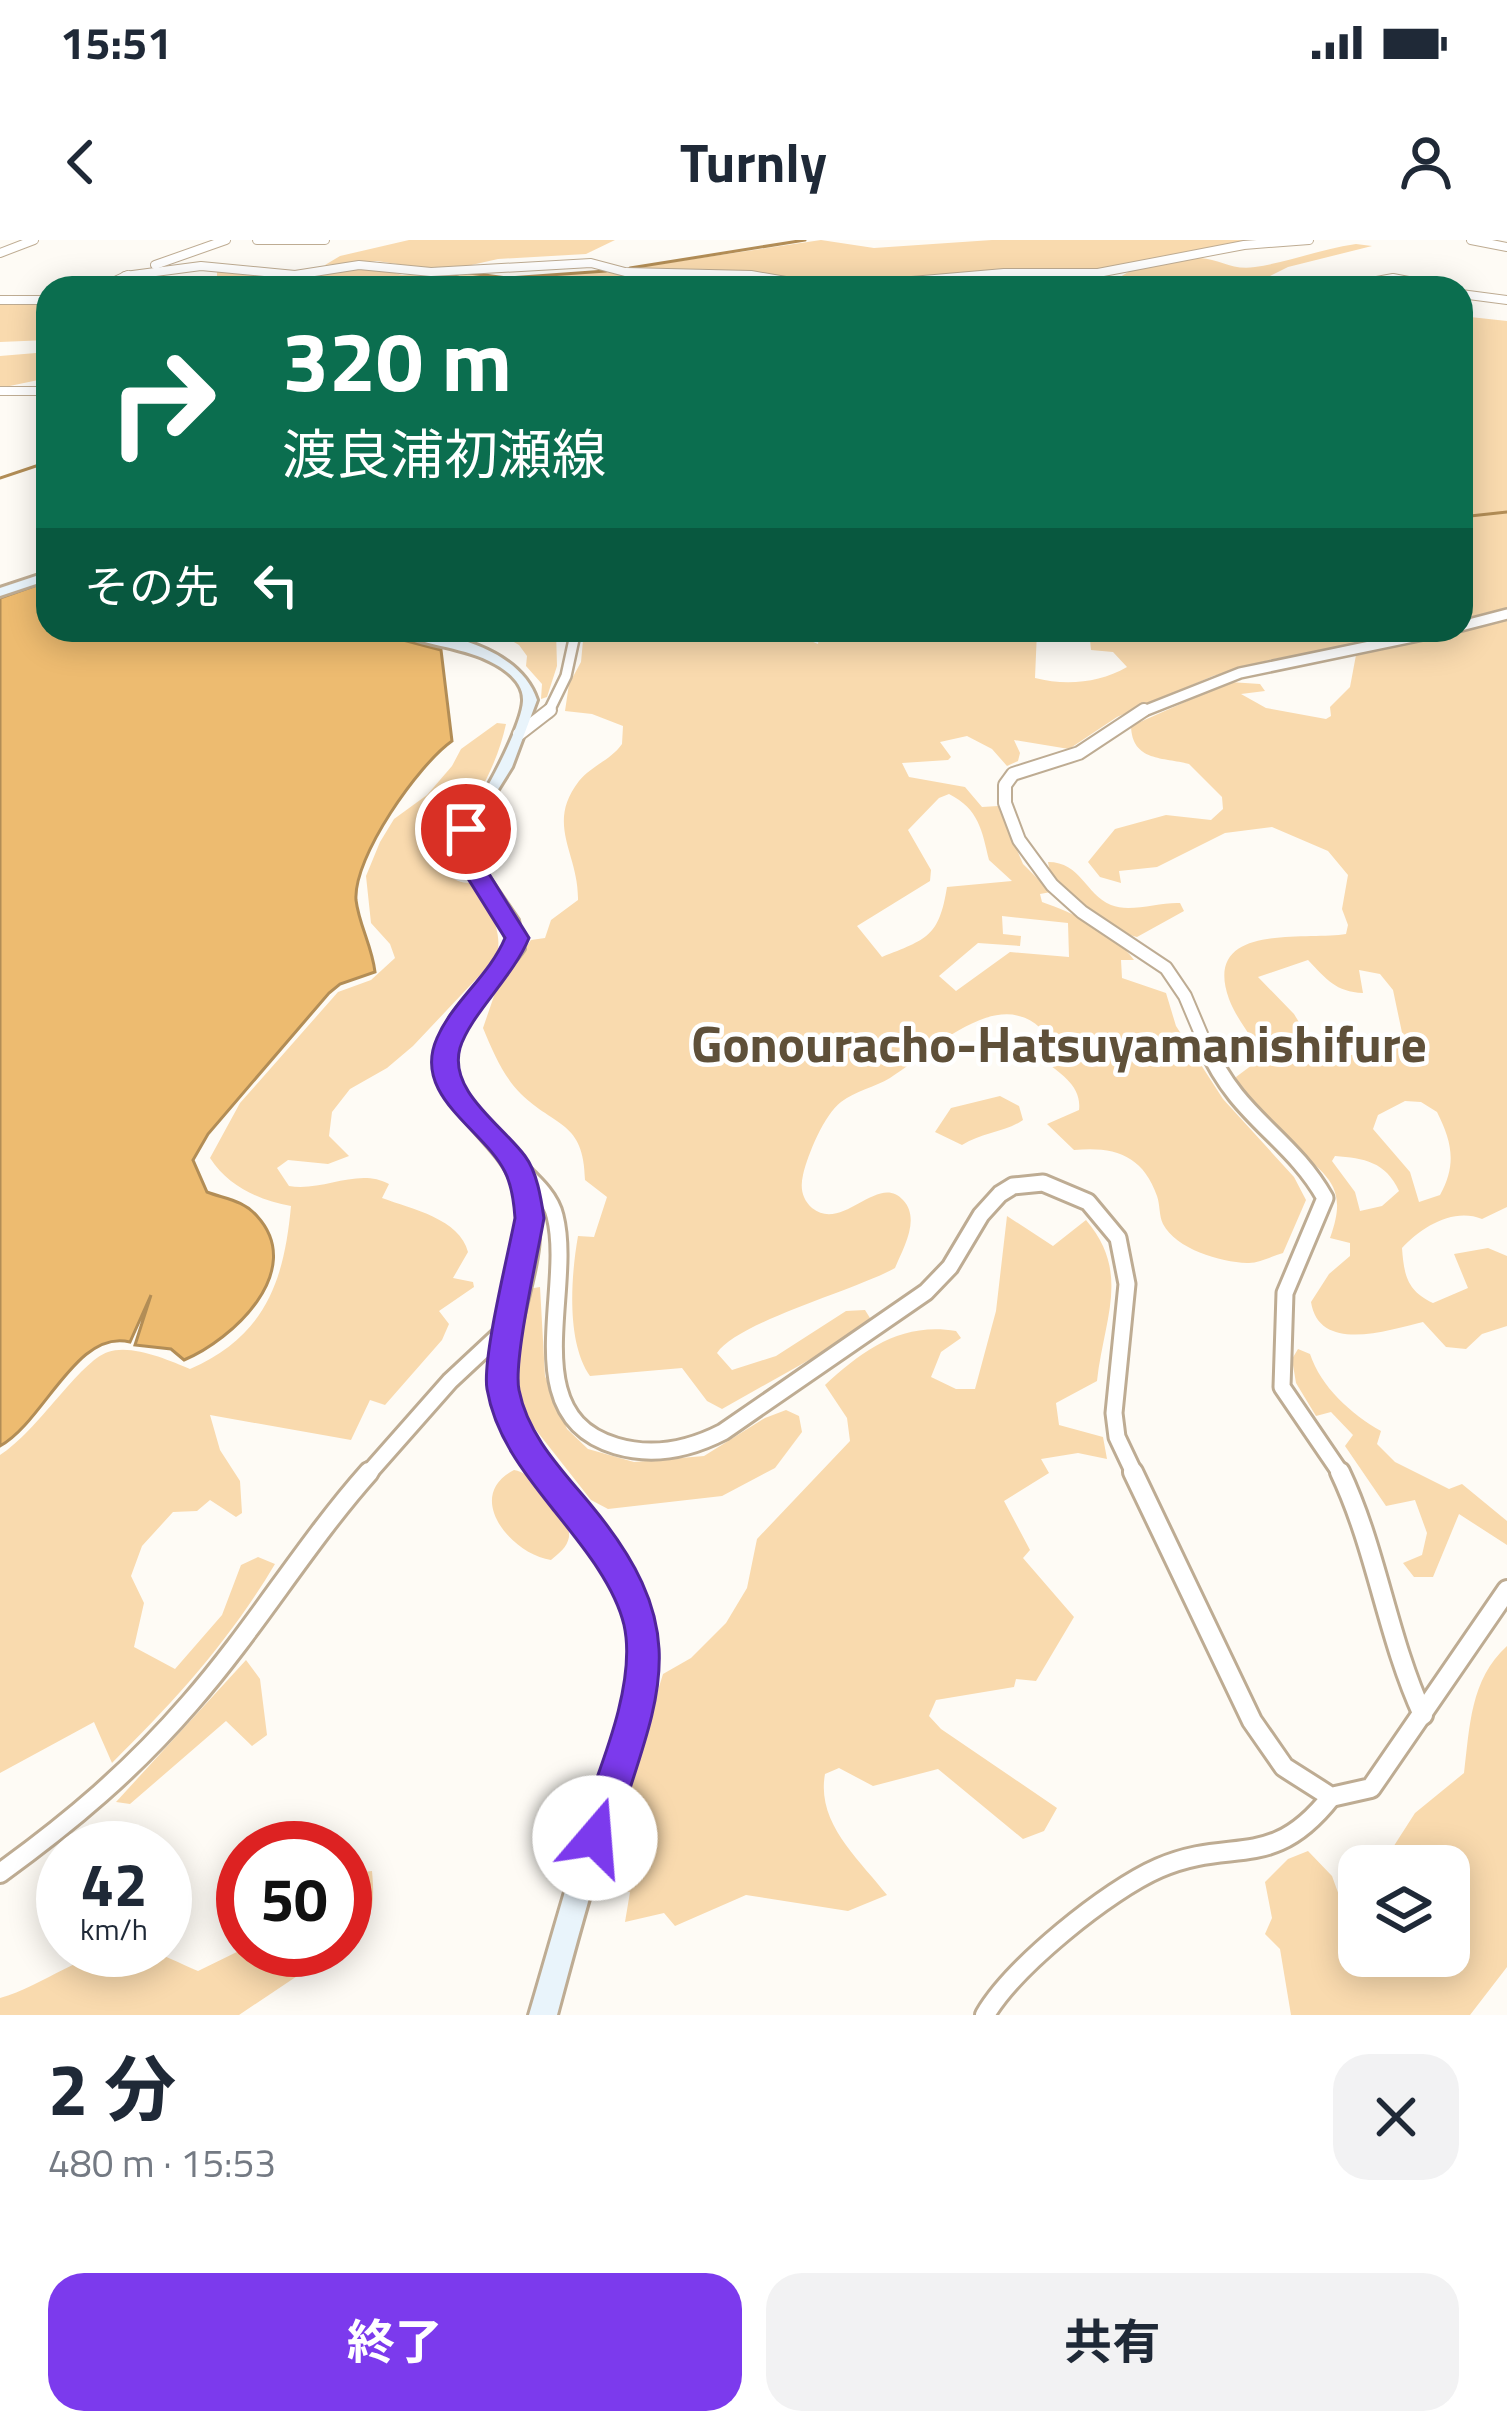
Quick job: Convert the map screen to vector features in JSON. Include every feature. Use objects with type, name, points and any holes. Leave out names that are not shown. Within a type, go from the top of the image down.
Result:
[{"type":"main road","points":[[0,592],[36,580]]},
{"type":"main road","points":[[438,642],[496,660],[519,674],[526,681],[530,700],[504,774],[470,820],[465,839],[474,869],[512,925],[516,949],[449,1039],[444,1060],[454,1093],[517,1165],[530,1218],[501,1382],[508,1412],[530,1456],[618,1571],[641,1623],[645,1652],[636,1707],[542,2015]]},
{"type":"street","points":[[0,253],[34,240]]},
{"type":"street","points":[[128,276],[226,240]]},
{"type":"street","points":[[256,240],[325,240]]},
{"type":"street","points":[[969,276],[1098,273],[1244,245],[1309,240]]},
{"type":"street","points":[[1471,240],[1507,247]]},
{"type":"street","points":[[132,276],[201,266],[296,275],[359,265],[431,272],[592,263],[625,272],[737,276]]},
{"type":"street","points":[[1473,296],[1507,300]]},
{"type":"street","points":[[0,300],[36,300]]},
{"type":"street","points":[[0,391],[36,391]]},
{"type":"street","points":[[1473,623],[1507,614]]},
{"type":"street","points":[[519,734],[536,729],[544,719],[570,667],[573,642]]},
{"type":"street","points":[[1392,642],[1206,683],[1125,719],[1096,744],[1076,753],[1021,765],[1007,781],[1006,793],[1012,826],[1037,867],[1080,911],[1165,968],[1185,996],[1207,1053],[1229,1090],[1254,1122],[1310,1173],[1325,1198],[1285,1293],[1282,1387],[1341,1473],[1368,1536],[1406,1676],[1423,1715]]},
{"type":"street","points":[[517,1165],[541,1190],[556,1216],[561,1403],[585,1432],[632,1450],[662,1452],[713,1438],[896,1318],[949,1269],[987,1207],[1011,1187],[1039,1182],[1070,1192],[1090,1205],[1117,1235],[1124,1253],[1125,1300],[1113,1396],[1117,1437],[1252,1721],[1283,1767],[1331,1797]]},
{"type":"street","points":[[0,1873],[90,1807],[190,1703],[304,1558],[328,1519],[450,1381],[508,1326]]},
{"type":"street","points":[[985,2015],[1008,1981],[1156,1869],[1176,1860],[1265,1849],[1297,1839],[1331,1797],[1371,1788],[1507,1590]]},
{"type":"shaded area","points":[[409,240],[615,240],[586,254],[498,259],[467,266],[424,268],[377,261],[325,265],[340,256]]},
{"type":"shaded area","points":[[821,240],[874,248],[992,240],[1255,240],[1119,268],[996,276],[552,276]]},
{"type":"shaded area","points":[[1372,246],[1270,276],[1122,276],[1165,261],[1200,258],[1247,268],[1330,249]]},
{"type":"shaded area","points":[[348,268],[402,275],[486,276],[299,276]]},
{"type":"shaded area","points":[[217,270],[270,276],[217,276]]},
{"type":"shaded area","points":[[0,303],[36,304],[36,340],[0,342]]},
{"type":"shaded area","points":[[1473,317],[1507,321],[1507,609],[1473,617]]},
{"type":"shaded area","points":[[36,353],[36,380],[0,388],[0,356]]},
{"type":"shaded area","points":[[36,585],[36,642],[411,642],[441,650],[452,741],[390,813],[365,860],[356,900],[375,972],[340,984],[329,993],[208,1134],[193,1160],[207,1192],[246,1206],[270,1237],[269,1280],[257,1301],[223,1337],[184,1360],[171,1349],[135,1345],[151,1295],[130,1342],[111,1341],[77,1362],[31,1418],[0,1446],[0,598]]},
{"type":"shaded area","points":[[1507,620],[1507,1207],[1482,1219],[1449,1217],[1402,1248],[1408,1281],[1433,1303],[1468,1288],[1454,1254],[1488,1248],[1507,1256],[1507,1326],[1482,1334],[1466,1349],[1446,1347],[1423,1322],[1357,1334],[1327,1328],[1317,1318],[1311,1302],[1329,1274],[1350,1256],[1350,1243],[1330,1238],[1335,1193],[1323,1173],[1239,1095],[1236,1077],[1260,1059],[1229,999],[1224,974],[1230,957],[1243,946],[1262,940],[1346,934],[1342,909],[1348,875],[1328,851],[1272,827],[1225,833],[1157,867],[1119,871],[1121,883],[1100,877],[1088,862],[1115,829],[1166,815],[1211,820],[1223,809],[1222,797],[1189,764],[1143,752],[1131,726],[1230,682],[1260,684],[1265,691],[1241,694],[1266,708],[1326,719],[1331,716],[1330,707],[1350,687],[1356,655],[1412,642],[1473,642],[1473,628]],"holes":[[[1308,960],[1332,983],[1363,993],[1359,970],[1380,974],[1393,990],[1404,1042],[1323,1062],[1294,1014],[1258,977]],[[1405,1101],[1421,1102],[1437,1112],[1450,1153],[1449,1173],[1440,1195],[1419,1202],[1410,1172],[1373,1129],[1378,1115]],[[1335,1156],[1373,1163],[1399,1191],[1382,1206],[1360,1211],[1355,1192],[1332,1161]]]},
{"type":"shaded area","points":[[514,642],[556,642],[557,666],[547,697],[541,699],[542,684],[526,666],[527,656]]},
{"type":"shaded area","points":[[583,642],[1037,642],[1035,678],[1070,682],[1094,680],[1127,667],[1113,652],[1091,650],[1090,642],[1367,642],[1213,676],[1117,717],[1069,749],[1014,740],[1018,761],[1007,766],[992,749],[967,736],[940,742],[951,757],[948,760],[902,763],[909,777],[965,787],[982,807],[998,806],[1023,864],[1051,892],[1040,894],[1042,902],[1092,925],[1126,950],[1134,960],[1121,960],[1122,978],[1166,993],[1176,1026],[1223,1099],[1294,1177],[1306,1200],[1283,1253],[1256,1262],[1236,1262],[1200,1252],[1169,1233],[1151,1182],[1135,1162],[1114,1152],[1074,1150],[1047,1124],[1079,1110],[1077,1094],[1043,1060],[1058,1053],[1040,1028],[1020,1016],[999,1015],[953,1034],[890,1078],[841,1102],[813,1146],[802,1184],[812,1208],[836,1213],[883,1193],[903,1200],[910,1216],[909,1234],[895,1268],[772,1318],[729,1341],[717,1353],[732,1370],[776,1356],[846,1311],[865,1310],[870,1318],[857,1333],[722,1409],[707,1401],[682,1368],[590,1376],[574,1327],[574,1270],[578,1236],[594,1237],[607,1197],[585,1180],[573,1136],[509,1079],[483,1028],[495,993],[531,940],[545,938],[551,920],[578,900],[564,826],[569,797],[589,771],[622,744],[623,726],[592,714],[565,711],[569,684],[581,662]],"holes":[[[949,794],[973,814],[989,860],[1012,881],[947,887],[940,916],[928,934],[882,957],[857,926],[930,881],[931,870],[908,830],[939,798]],[[1002,916],[1068,923],[1069,957],[1010,952],[956,991],[939,976],[978,943],[1020,946],[1021,936],[1003,934]]]},
{"type":"shaded area","points":[[497,723],[506,724],[487,777],[466,813],[433,851],[440,869],[471,883],[488,909],[498,938],[496,958],[413,1046],[350,1089],[332,1112],[329,1136],[349,1156],[328,1164],[288,1160],[277,1168],[289,1186],[365,1178],[389,1184],[382,1198],[433,1217],[455,1231],[468,1252],[453,1278],[473,1282],[474,1287],[439,1311],[449,1324],[442,1340],[385,1405],[370,1400],[351,1440],[210,1415],[220,1450],[240,1481],[242,1513],[236,1517],[210,1500],[197,1511],[173,1512],[142,1546],[131,1576],[144,1603],[134,1647],[175,1669],[222,1615],[241,1565],[258,1557],[275,1564],[200,1669],[112,1763],[94,1722],[0,1773],[0,1455],[97,1358],[118,1350],[139,1351],[190,1369],[236,1340],[266,1304],[283,1259],[291,1206],[246,1191],[210,1158],[240,1103],[338,992],[371,980],[395,958],[390,944],[371,923],[366,876],[380,842],[394,819],[427,795],[461,749]]},
{"type":"shaded area","points":[[1048,862],[1068,867],[1111,905],[1180,903],[1184,911],[1137,937],[1125,933],[1070,898],[1059,887]]},
{"type":"shaded area","points":[[1000,1096],[1019,1106],[1023,1120],[962,1145],[935,1132],[951,1108]]},
{"type":"shaded area","points":[[1007,1216],[1053,1246],[1086,1220],[1108,1259],[1111,1297],[1097,1381],[1056,1403],[1059,1425],[1103,1437],[1107,1459],[1078,1453],[1041,1459],[1049,1473],[1004,1501],[1030,1550],[1023,1558],[1074,1617],[1036,1681],[1016,1679],[1014,1687],[936,1700],[929,1716],[1057,1808],[1044,1831],[1023,1839],[938,1769],[873,1786],[839,1768],[825,1774],[827,1809],[842,1839],[887,1895],[848,1911],[746,1895],[675,1926],[664,1913],[625,1922],[630,1892],[598,1886],[663,1674],[691,1658],[726,1623],[747,1588],[757,1539],[850,1441],[847,1418],[825,1385],[884,1342],[936,1329],[956,1331],[961,1338],[941,1352],[931,1377],[956,1389],[975,1389],[996,1311]]},
{"type":"shaded area","points":[[540,1287],[545,1376],[567,1429],[588,1449],[634,1462],[704,1456],[786,1410],[799,1416],[802,1432],[775,1468],[722,1496],[608,1509],[591,1500],[521,1411],[516,1386],[520,1310],[528,1289]]},
{"type":"shaded area","points":[[1298,1349],[1310,1354],[1338,1398],[1381,1431],[1377,1444],[1395,1462],[1449,1489],[1462,1484],[1507,1521],[1507,1545],[1459,1514],[1433,1577],[1414,1577],[1403,1563],[1422,1555],[1427,1533],[1415,1500],[1386,1506],[1345,1446],[1353,1435],[1331,1412],[1316,1416],[1296,1383],[1292,1359]]},
{"type":"shaded area","points":[[514,1470],[541,1486],[564,1517],[568,1541],[551,1560],[521,1547],[498,1522],[493,1494],[499,1481]]},
{"type":"shaded area","points":[[1507,1646],[1507,1967],[1470,2015],[1291,2015],[1280,1949],[1265,1934],[1272,1918],[1265,1882],[1288,1859],[1308,1851],[1332,1876],[1338,1892],[1338,1977],[1470,1977],[1470,1845],[1394,1845],[1415,1813],[1464,1773],[1470,1721],[1479,1689]]},
{"type":"shaded area","points":[[246,1660],[260,1679],[267,1735],[252,1746],[226,1721],[130,1804],[116,1802]]},
{"type":"shaded area","points":[[216,1962],[216,1977],[296,1977],[239,2015],[0,2015],[0,1998],[49,1977],[192,1977],[192,1968],[198,1971]]},
{"type":"waterway","points":[[630,268],[805,240]]},
{"type":"waterway","points":[[535,276],[606,271]]},
{"type":"waterway","points":[[469,273],[492,276]]},
{"type":"waterway","points":[[450,276],[458,274]]},
{"type":"waterway","points":[[0,478],[36,466]]},
{"type":"waterway","points":[[1473,516],[1507,512]]},
{"type":"district","name":"Gonouracho-Hatsuyamanishifure","points":[[1059,1044]]},
{"type":"route","points":[[466,829],[474,869],[517,938],[506,964],[449,1039],[444,1060],[454,1093],[517,1165],[527,1199],[530,1218],[501,1382],[508,1412],[530,1456],[589,1528],[624,1582],[641,1623],[645,1652],[636,1707],[595,1838]]}]
